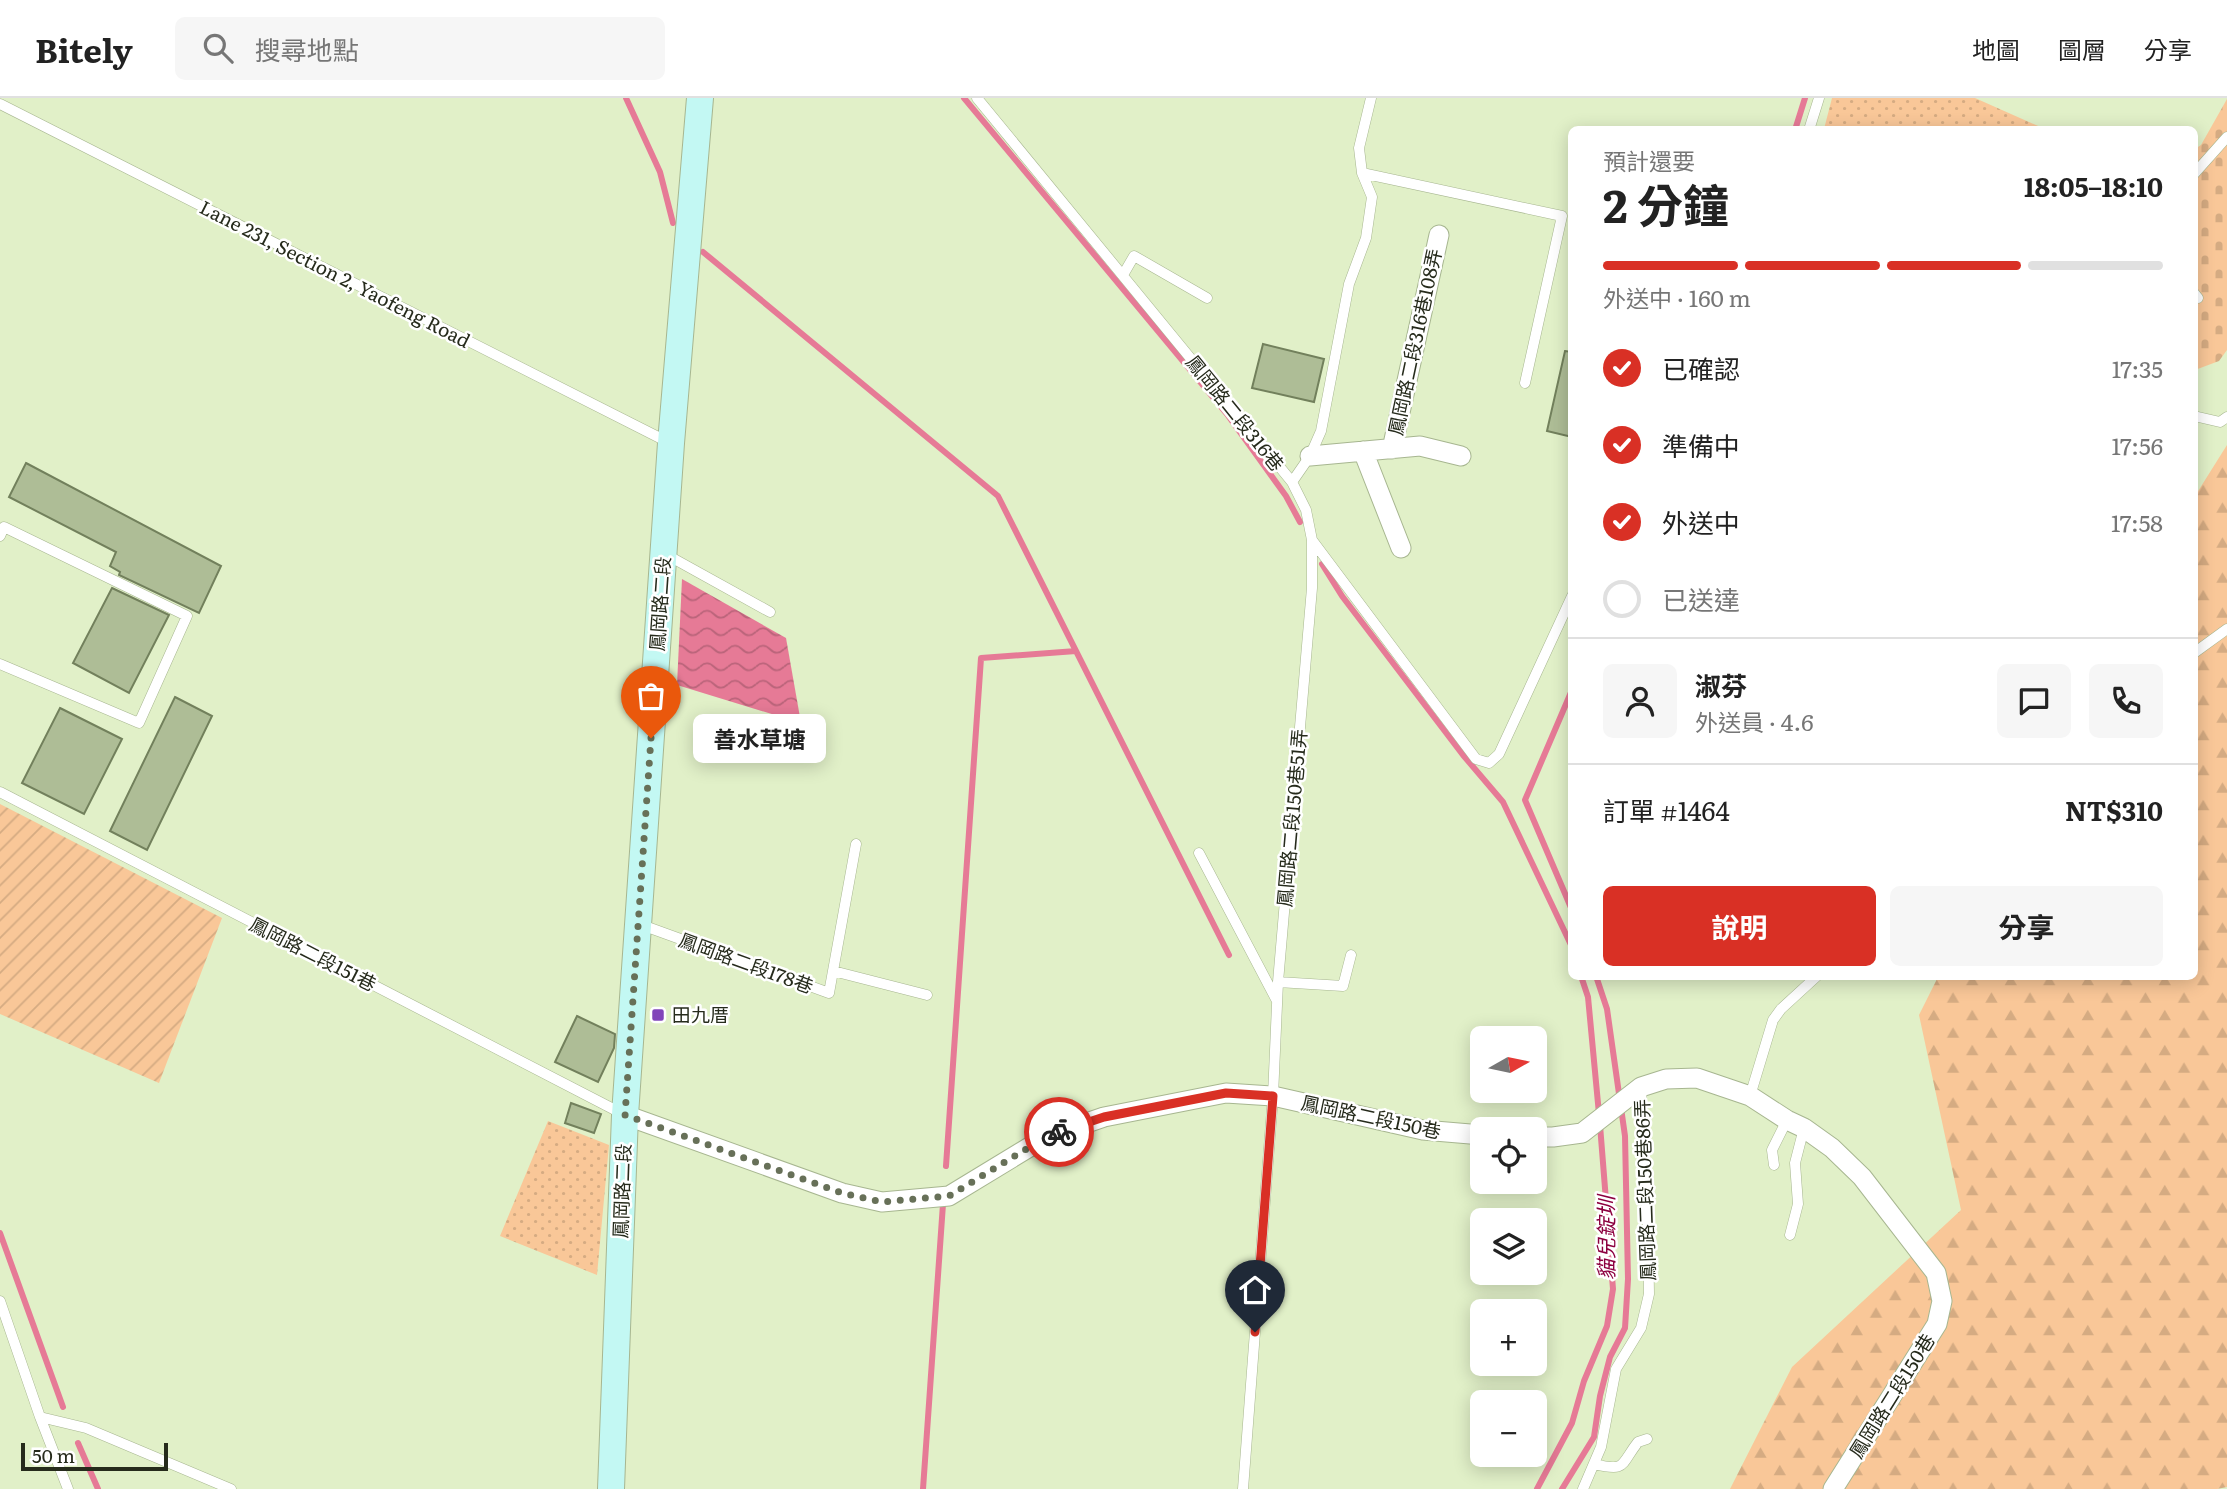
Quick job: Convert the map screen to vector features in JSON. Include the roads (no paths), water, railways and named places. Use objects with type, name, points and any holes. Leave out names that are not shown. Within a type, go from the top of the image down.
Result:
[{"type":"street","name":"鳳岡路二段","points":[[611,1489],[625,1115],[671,443],[700,98]]},
{"type":"street","name":"鳳岡路二段316巷108弄","points":[[1392,449],[1439,235]]},
{"type":"street","name":"鳳岡路二段316巷108弄","points":[[1310,456],[1420,446],[1461,456]]},
{"type":"street","name":"鳳岡路二段316巷108弄","points":[[1363,451],[1401,548]]},
{"type":"street","name":"鳳岡路二段150巷","points":[[1633,1094],[1666,1079],[1697,1078],[1750,1096],[1832,1148],[1861,1177],[1936,1273],[1942,1301],[1937,1324],[1832,1489]]},
{"type":"street","name":"鳳岡路二段150巷","points":[[625,1115],[842,1193],[882,1202],[949,1196],[1046,1137],[1104,1117],[1226,1093],[1273,1096],[1423,1130],[1470,1135]]},
{"type":"street","points":[[1547,1137],[1582,1133],[1633,1094]]},
{"type":"lane","name":"鳳岡路二段316巷","points":[[977,98],[1292,482],[1310,456],[1321,431],[1349,284],[1367,238],[1371,197],[1362,173],[1359,148],[1370,98]]},
{"type":"lane","points":[[1810,126],[1819,98]]},
{"type":"lane","name":"Lane 231, Section 2, Yaofeng Road","points":[[0,104],[671,443]]},
{"type":"lane","points":[[2198,170],[2227,137]]},
{"type":"lane","points":[[1362,173],[1562,216],[1525,383]]},
{"type":"lane","points":[[1123,275],[1133,256],[1207,298]]},
{"type":"lane","points":[[2198,417],[2220,422],[2227,417]]},
{"type":"lane","name":"鳳岡路二段150巷51弄","points":[[1243,1489],[1273,1096],[1278,982],[1312,588],[1312,540],[1306,510],[1292,482]]},
{"type":"lane","points":[[0,536],[4,527],[187,616],[139,723],[0,664]]},
{"type":"lane","name":"鳳岡路二段150巷51弄","points":[[1312,540],[1476,759],[1489,763],[1499,754],[1568,605]]},
{"type":"lane","points":[[664,552],[770,612]]},
{"type":"lane","points":[[2198,650],[2227,629]]},
{"type":"lane","name":"鳳岡路二段151巷","points":[[0,792],[625,1115]]},
{"type":"lane","name":"鳳岡路二段178巷","points":[[638,923],[829,993],[856,844]]},
{"type":"lane","points":[[1199,853],[1278,1003]]},
{"type":"lane","points":[[1278,982],[1343,986],[1351,954]]},
{"type":"lane","points":[[833,971],[927,995]]},
{"type":"lane","points":[[1750,1096],[1773,1020],[1812,980]]},
{"type":"lane","name":"鳳岡路二段150巷86弄","points":[[1583,1489],[1601,1447],[1616,1369],[1640,1328],[1649,1294],[1648,1231],[1633,1094]]},
{"type":"lane","points":[[1774,1165],[1772,1150],[1795,1124]]},
{"type":"lane","points":[[1790,1235],[1798,1205],[1795,1124]]},
{"type":"lane","points":[[0,1301],[68,1489]]},
{"type":"lane","points":[[40,1417],[86,1428],[231,1489]]},
{"type":"lane","points":[[1594,1464],[1614,1469],[1625,1465],[1638,1442],[1647,1439]]},
{"type":"water","points":[[682,579],[786,638],[801,723],[677,685]]},
{"type":"waterway","points":[[626,98],[660,172],[673,223]]},
{"type":"waterway","points":[[964,98],[1227,414],[1286,496],[1300,522]]},
{"type":"waterway","name":"貓兒錠圳","points":[[1796,126],[1805,98]]},
{"type":"waterway","points":[[703,252],[998,496],[1229,955]]},
{"type":"waterway","points":[[1322,564],[1342,596],[1463,755],[1503,802],[1568,939]]},
{"type":"waterway","points":[[946,1166],[981,658],[1076,651]]},
{"type":"waterway","name":"貓兒錠圳","points":[[1568,699],[1525,800],[1568,901]]},
{"type":"waterway","points":[[1582,980],[1588,997],[1599,1114]]},
{"type":"waterway","name":"貓兒錠圳","points":[[1562,1489],[1594,1437],[1600,1396],[1610,1357],[1625,1328],[1628,1279],[1625,1136],[1607,1009],[1597,980]]},
{"type":"waterway","points":[[1537,1489],[1572,1423],[1584,1381],[1607,1326],[1613,1289],[1600,1125]]},
{"type":"waterway","points":[[923,1489],[943,1204]]},
{"type":"waterway","points":[[0,1233],[63,1407]]},
{"type":"waterway","points":[[78,1443],[98,1489]]},
{"type":"place","name":"善水草塘","points":[[651,738]]},
{"type":"place","name":"田九厝","points":[[658,1015]]}]
